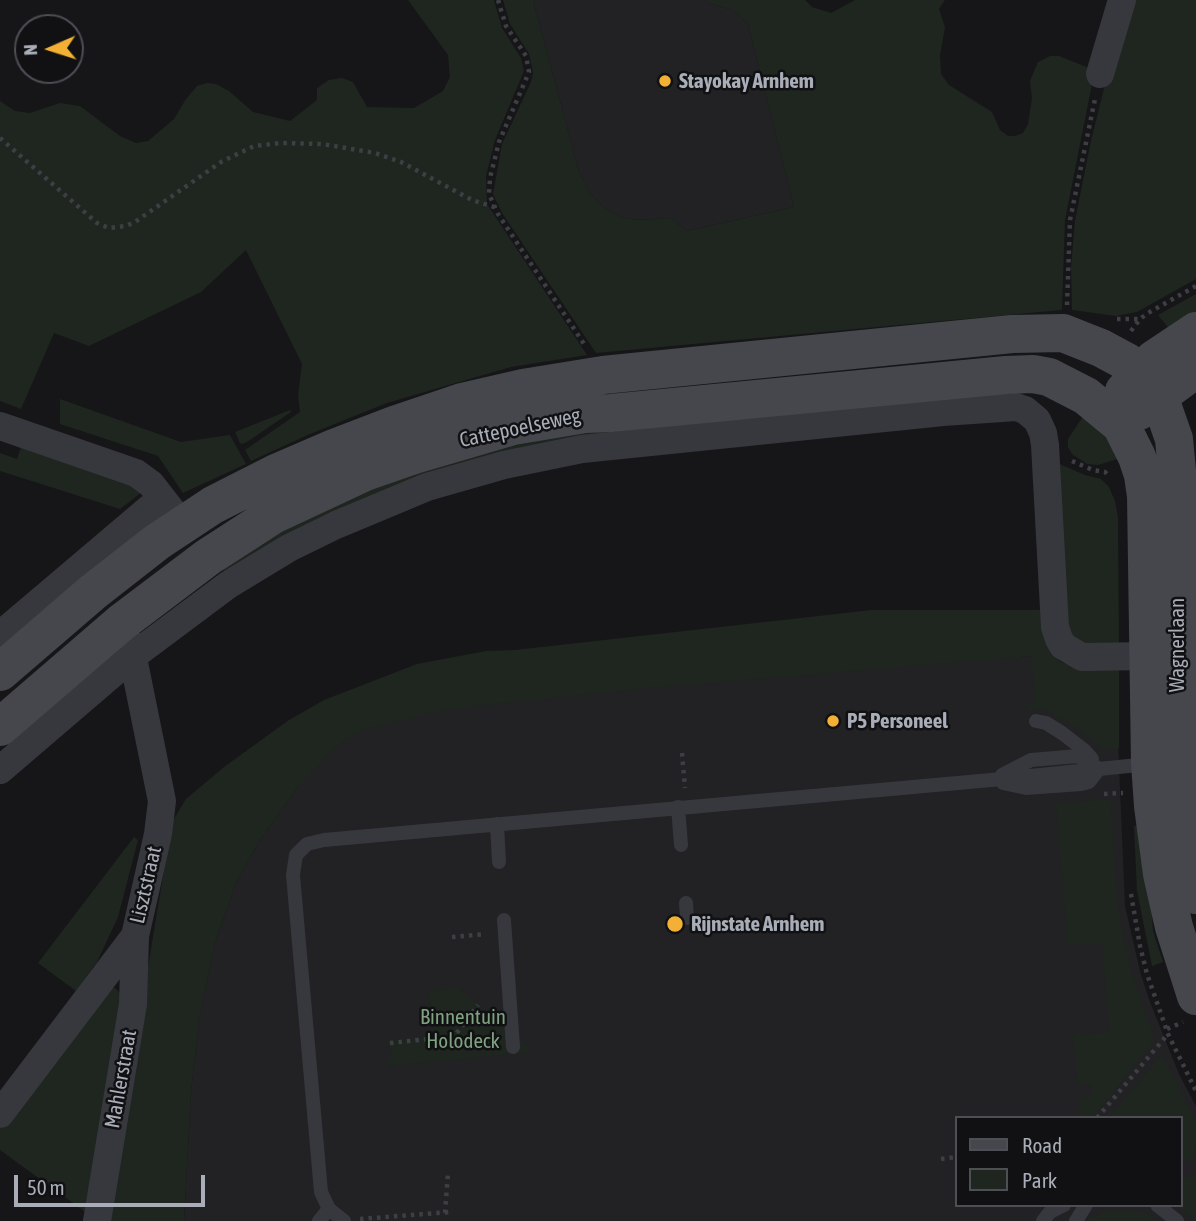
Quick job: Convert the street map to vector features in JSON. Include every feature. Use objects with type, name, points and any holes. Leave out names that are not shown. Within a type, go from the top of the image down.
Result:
[{"type":"street","points":[[1100,74],[1122,0]]},
{"type":"street","points":[[1149,384],[1154,359],[1196,331]]},
{"type":"street","name":"Cattepoelseweg","points":[[0,635],[150,508],[174,514],[213,505],[255,483],[394,425],[462,402],[563,380],[1039,333],[1063,333],[1083,339],[1115,354],[1149,384]]},
{"type":"street","points":[[1114,418],[1149,384],[1196,369]]},
{"type":"street","name":"Cattepoelseweg","points":[[0,727],[127,639],[228,585],[289,548],[383,504],[470,474],[547,456],[616,444],[950,395],[1006,375],[1033,374],[1049,377],[1063,383],[1114,418]]},
{"type":"street","name":"Wagnerlaan","points":[[1149,384],[1174,439],[1177,471],[1164,764]]},
{"type":"street","name":"Cattepoelseweg","points":[[0,770],[208,557],[273,515],[365,472],[463,439],[513,426],[585,414],[950,395],[1025,410],[1037,421],[1045,445]]},
{"type":"street","name":"Wagnerlaan","points":[[1114,418],[1137,457],[1146,496],[1149,656],[1164,764],[1183,816],[1187,896],[1185,964],[1190,1009]]},
{"type":"street","points":[[0,426],[136,473],[152,484],[208,557]]},
{"type":"street","name":"Wagnerlaan","points":[[1045,445],[1055,627],[1059,639],[1063,646],[1082,657],[1149,656]]},
{"type":"street","name":"Cattepoelseweg","points":[[0,672],[157,542],[174,514]]},
{"type":"street","points":[[93,593],[103,594],[127,639]]},
{"type":"street","name":"Lisztstraat","points":[[0,1114],[135,936],[158,834],[162,801],[127,639]]},
{"type":"street","name":"Mahlerstraat","points":[[97,1221],[133,1004],[135,936]]},
{"type":"lane","points":[[1036,721],[1062,733],[1084,750],[1099,769]]},
{"type":"lane","points":[[343,1220],[329,1209],[321,1192],[293,875],[296,855],[307,844],[324,840],[1164,764]]},
{"type":"lane","points":[[678,807],[681,845]]},
{"type":"lane","points":[[496,824],[499,862]]},
{"type":"lane","points":[[504,926],[513,1047]]},
{"type":"lane","points":[[1042,1221],[1050,1212],[1060,1207]]},
{"type":"lane","points":[[1160,1207],[1177,1221]]},
{"type":"lane","points":[[319,1221],[329,1209]]},
{"type":"path","points":[[498,0],[506,26],[526,56],[528,72],[499,142],[489,194],[494,206],[589,350]]},
{"type":"path","points":[[1067,313],[1070,220],[1100,74]]},
{"type":"path","points":[[0,138],[97,223],[109,228],[135,222],[221,162],[254,146],[281,143],[322,144],[375,153],[401,162],[471,200],[494,206]]},
{"type":"path","points":[[1148,313],[1196,286]]},
{"type":"path","points":[[681,753],[685,792]]},
{"type":"path","points":[[452,937],[504,926]]},
{"type":"path","points":[[390,1042],[456,1034],[478,1005]]},
{"type":"path","points":[[1099,1116],[1168,1031],[1190,1009]]},
{"type":"path","points":[[941,1159],[954,1157]]},
{"type":"path","points":[[448,1173],[447,1213],[450,1220]]},
{"type":"path","points":[[343,1220],[447,1213]]},
{"type":"shaded area","points":[[533,0],[707,0],[708,3],[733,10],[748,24],[794,207],[686,231],[672,218],[636,220],[621,217],[603,207],[589,192],[579,172]]},
{"type":"shaded area","name":"Rijnstate Arnhem","points":[[1031,656],[1058,664],[1115,671],[1125,906],[1150,1002],[1179,1074],[1196,1106],[1196,1221],[184,1221],[191,1092],[199,1018],[215,943],[235,886],[258,843],[297,788],[319,738],[522,677]]},
{"type":"green space","points":[[408,0],[494,0],[502,28],[521,58],[524,71],[495,140],[486,176],[487,204],[587,355],[511,367],[387,403],[251,461],[245,450],[300,412],[298,395],[302,364],[246,250],[201,292],[89,346],[54,333],[21,409],[0,401],[0,101],[15,111],[30,113],[60,103],[80,106],[120,136],[136,143],[148,141],[174,119],[197,86],[207,83],[216,84],[229,91],[253,112],[290,121],[317,100],[317,88],[329,80],[342,78],[353,82],[367,107],[414,108],[443,91],[450,77],[448,55]]},
{"type":"green space","points":[[503,0],[533,0],[579,172],[589,192],[603,207],[621,217],[636,220],[672,218],[686,231],[794,207],[748,24],[733,10],[708,3],[707,0],[805,0],[812,7],[831,13],[855,0],[945,0],[939,9],[945,27],[940,55],[941,74],[949,85],[992,112],[1000,130],[1008,136],[1023,133],[1028,124],[1032,98],[1030,81],[1038,62],[1050,56],[1059,56],[1089,68],[1094,74],[1065,220],[1062,310],[596,353],[502,213],[493,194],[502,144],[533,73],[529,54],[510,24]]},
{"type":"green space","points":[[1129,0],[1196,0],[1196,279],[1137,312],[1116,316],[1072,310],[1071,267],[1075,221],[1090,145]]},
{"type":"green space","points":[[1196,294],[1196,320],[1174,335],[1158,315]]},
{"type":"green space","points":[[60,399],[181,442],[230,435],[246,464],[183,493],[158,456],[60,424]]},
{"type":"green space","points":[[290,410],[291,412],[247,442],[240,443],[235,432]]},
{"type":"green space","points":[[1086,412],[1124,457],[1098,465],[1087,464],[1072,454],[1068,439]]},
{"type":"green space","points":[[607,425],[609,436],[225,573],[221,567],[324,507],[463,455]]},
{"type":"green space","points":[[22,444],[128,481],[142,492],[120,509],[0,471],[0,453],[17,459]]},
{"type":"green space","points":[[1057,463],[1101,479],[1109,487],[1115,501],[1118,517],[1119,646],[1086,647],[1069,636]]},
{"type":"green space","points":[[872,610],[1046,610],[1055,657],[1061,662],[1073,666],[1119,667],[1119,748],[1103,749],[1074,726],[1044,709],[1027,711],[1026,702],[1035,701],[1031,656],[636,689],[448,709],[362,730],[336,746],[297,788],[258,843],[235,886],[215,943],[199,1019],[191,1092],[184,1221],[106,1221],[172,822],[186,799],[224,767],[289,720],[324,700],[417,664],[486,651]]},
{"type":"green space","points":[[1111,799],[1116,892],[1123,937],[1134,981],[1155,1040],[1094,1116],[1081,1116],[1079,1099],[1089,1098],[1093,1091],[1090,1083],[1078,1083],[1073,1035],[1110,1032],[1102,943],[1068,945],[1056,804]]},
{"type":"green space","points":[[1134,826],[1145,826],[1153,931],[1163,962],[1152,966],[1137,891]]},
{"type":"green space","points":[[134,837],[138,840],[118,917],[97,962],[76,991],[38,963]]},
{"type":"green space","name":"Binnentuin Holodeck","points":[[455,986],[534,1052],[387,1066],[392,1051],[385,1041],[433,1036],[429,991],[453,989]]},
{"type":"green space","points":[[115,988],[123,996],[88,1214],[0,1150],[0,1129],[103,991]]},
{"type":"green space","points":[[1162,1055],[1196,1122],[1195,1159],[1182,1162],[1182,1116],[1111,1116]]},
{"type":"green space","points":[[1196,1176],[1196,1220],[1178,1207],[1182,1207],[1182,1178]]},
{"type":"green space","points":[[1103,1212],[1147,1214],[1157,1221],[1084,1221]]},
{"type":"place","name":"Stayokay Arnhem","points":[[665,81]]},
{"type":"place","name":"P5 Personeel","points":[[833,721]]},
{"type":"place","name":"Rijnstate Arnhem","points":[[675,924]]}]
